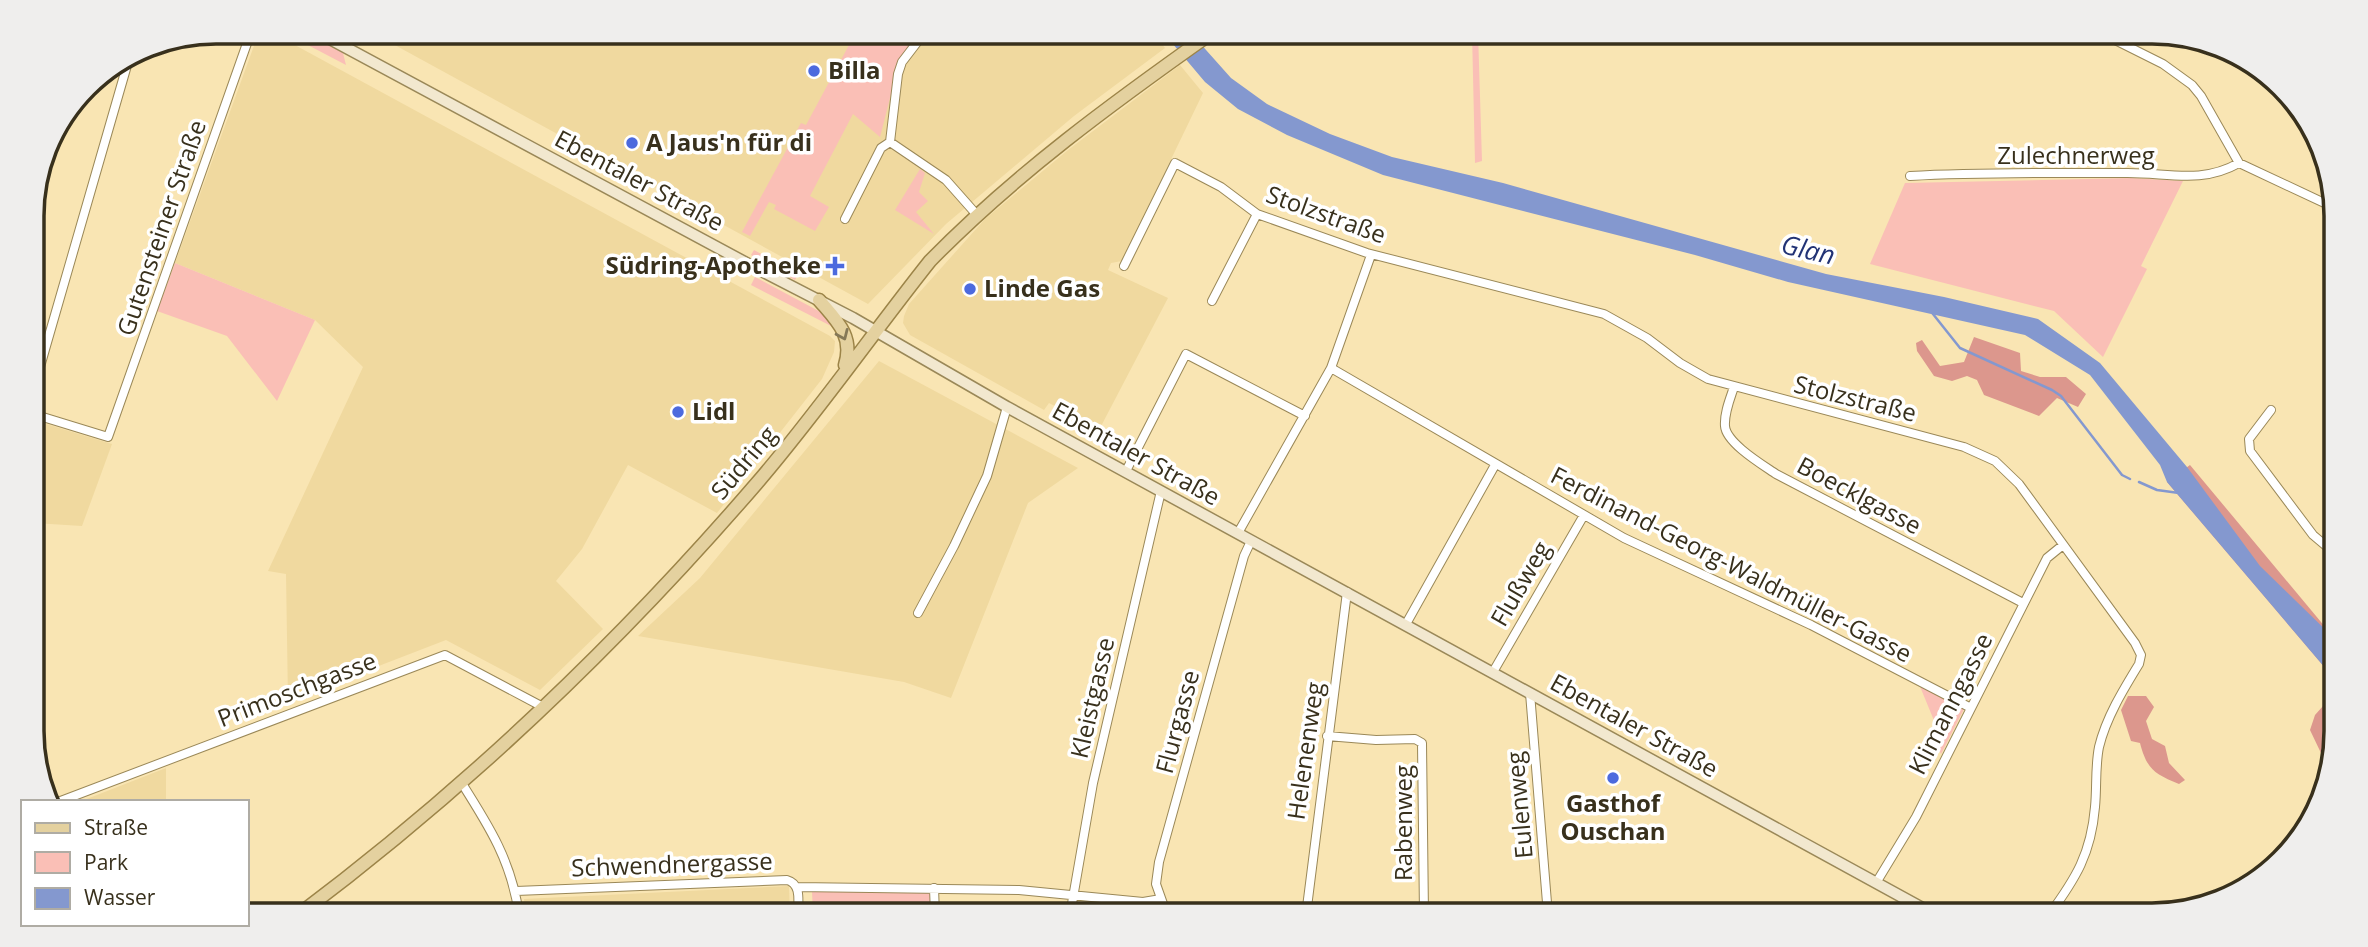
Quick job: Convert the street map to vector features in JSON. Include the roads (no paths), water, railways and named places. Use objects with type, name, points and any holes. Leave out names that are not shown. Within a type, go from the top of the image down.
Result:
[{"type":"main road","name":"Ebentaler Straße","points":[[339,44],[819,300],[1007,407],[1912,903]]},
{"type":"main road","name":"Südring","points":[[314,903],[461,782],[543,707],[658,591],[758,481],[930,261],[977,215],[1059,146],[1195,44]]},
{"type":"main road","points":[[819,300],[848,341],[849,353],[841,376]]},
{"type":"street","name":"Gutensteiner Straße","points":[[44,417],[108,437],[247,44]]},
{"type":"street","points":[[845,219],[881,148],[890,142],[898,74],[902,62],[916,44]]},
{"type":"street","points":[[2123,44],[2163,64],[2192,85],[2239,163],[2323,203]]},
{"type":"street","points":[[44,353],[126,70]]},
{"type":"street","points":[[890,142],[946,180],[977,215]]},
{"type":"street","name":"Stolzstraße","points":[[1124,266],[1175,163],[1221,187],[1257,214],[1371,255],[1604,314],[1647,338],[1695,373],[1734,387],[1981,453],[2006,470],[2136,643],[2141,655],[2101,739],[2093,826],[2085,859],[2076,878],[2058,903]]},
{"type":"street","name":"Zulechnerweg","points":[[1910,176],[2133,173],[2188,178],[2220,171],[2239,163]]},
{"type":"street","points":[[1212,301],[1257,214]]},
{"type":"street","points":[[1238,533],[1331,369],[1371,255]]},
{"type":"street","points":[[1126,471],[1186,354],[1305,416]]},
{"type":"street","name":"Ferdinand-Georg-Waldmüller-Gasse","points":[[1331,369],[1624,538],[1811,625],[1971,708]]},
{"type":"street","name":"Boecklgasse","points":[[1734,387],[1726,414],[1725,430],[1751,457],[1776,474],[2023,603]]},
{"type":"street","points":[[918,613],[954,546],[986,476],[1007,407]]},
{"type":"street","points":[[2271,410],[2249,439],[2250,451],[2313,535],[2324,544]]},
{"type":"street","points":[[1406,624],[1495,465]]},
{"type":"street","name":"Kleistgasse","points":[[1071,903],[1093,783],[1161,491]]},
{"type":"street","name":"Flußweg","points":[[1493,672],[1584,516]]},
{"type":"street","name":"Flurgasse","points":[[1162,903],[1156,884],[1159,862],[1244,556],[1251,541]]},
{"type":"street","name":"Klimanngasse","points":[[1876,883],[1916,817],[2047,558],[2063,545]]},
{"type":"street","name":"Helenenweg","points":[[1307,903],[1347,592]]},
{"type":"street","name":"Primoschgasse","points":[[63,800],[444,655],[543,707]]},
{"type":"street","name":"Eulenweg","points":[[1530,692],[1547,903]]},
{"type":"street","name":"Rabenweg","points":[[1327,736],[1376,740],[1415,739],[1422,743],[1424,903]]},
{"type":"street","points":[[461,782],[495,835],[516,891],[518,903]]},
{"type":"street","name":"Schwendnergasse","points":[[516,891],[787,880],[797,887],[798,903]]},
{"type":"street","points":[[797,887],[1019,890],[1143,902],[1161,899]]},
{"type":"street","points":[[934,888],[935,903]]},
{"type":"water","points":[[1173,44],[1201,44],[1231,78],[1267,104],[1330,134],[1392,157],[1503,183],[1826,274],[2038,319],[2100,363],[2187,467],[2260,566],[2324,628],[2324,667],[2167,482],[2160,465],[2090,375],[2025,335],[1788,282],[1695,255],[1383,175],[1287,135],[1238,109],[1205,82]]},
{"type":"waterway","points":[[1933,314],[1960,348],[2061,396],[2122,475],[2130,479]]},
{"type":"waterway","points":[[2139,482],[2157,490],[2179,493]]},
{"type":"place","name":"Billa","points":[[814,71]]},
{"type":"place","name":"A Jaus'n für di","points":[[632,143]]},
{"type":"place","name":"Südring-Apotheke","points":[[835,266]]},
{"type":"place","name":"Linde Gas","points":[[970,289]]},
{"type":"place","name":"Lidl","points":[[678,412]]},
{"type":"place","name":"Gasthof Ouschan","points":[[1613,778]]},
{"type":"water label","name":"Glan","points":[[1808,250]]}]
